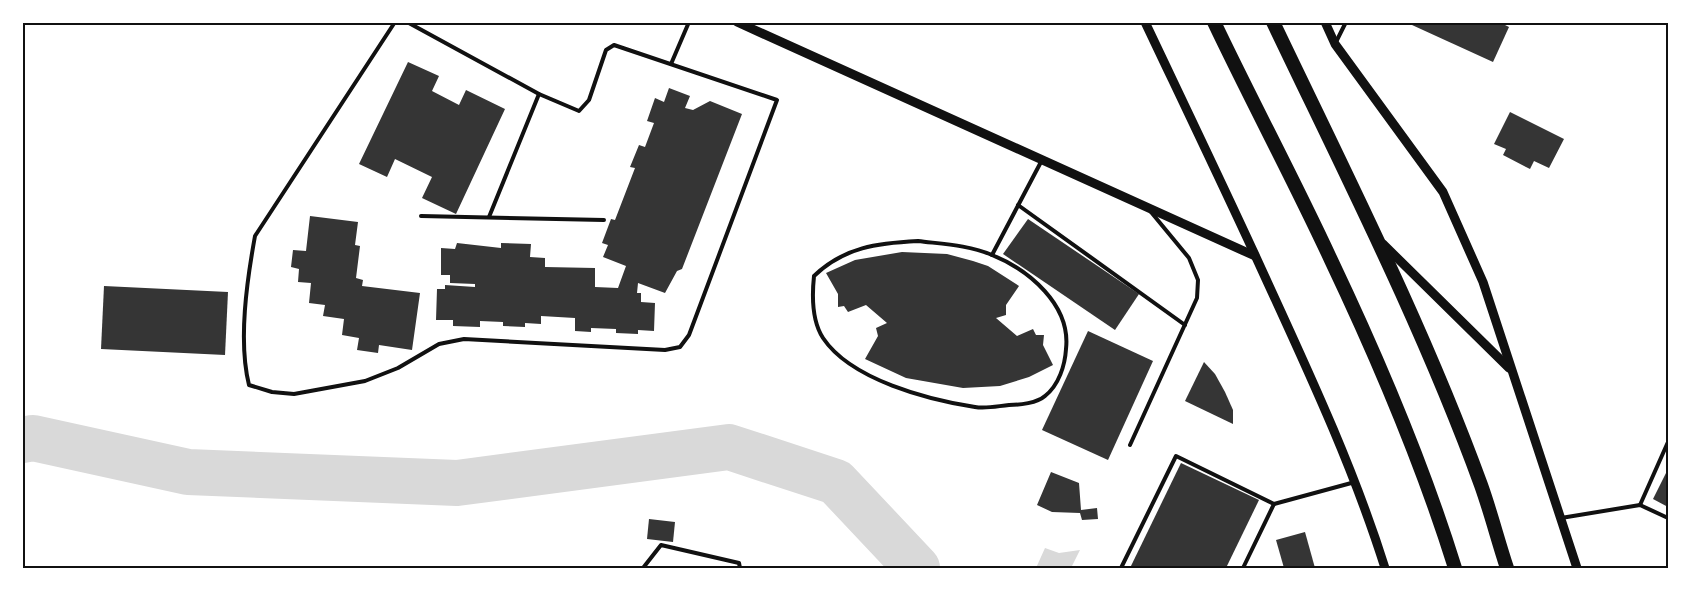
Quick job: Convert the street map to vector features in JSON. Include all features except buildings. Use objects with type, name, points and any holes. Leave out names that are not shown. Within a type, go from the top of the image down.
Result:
[{"type":"highway","points":[[1214,22],[1331,259],[1398,407],[1434,503],[1455,568]]},
{"type":"highway","points":[[1273,22],[1376,238],[1447,397],[1481,487],[1507,568]]},
{"type":"street","points":[[737,22],[1255,256]]},
{"type":"street","points":[[1145,22],[1336,432],[1385,568]]},
{"type":"street","points":[[1325,22],[1335,44],[1443,192],[1483,282],[1577,568]]},
{"type":"street","points":[[1376,238],[1512,370]]},
{"type":"lane","points":[[395,22],[256,236],[251,260],[245,323],[244,366],[250,385],[272,392],[294,394],[357,383],[398,368],[439,344],[464,339],[665,350],[680,347],[689,335],[777,100],[614,45],[606,50],[589,100],[579,111],[539,94],[407,22]]},
{"type":"lane","points":[[672,64],[689,22]]},
{"type":"lane","points":[[1335,44],[1346,22]]},
{"type":"lane","points":[[490,217],[539,94]]},
{"type":"lane","points":[[992,255],[1042,160]]},
{"type":"lane","points":[[1018,205],[1185,325]]},
{"type":"lane","points":[[1130,445],[1197,298],[1198,280],[1189,258],[1147,207]]},
{"type":"lane","points":[[421,216],[604,220]]},
{"type":"lane","points":[[918,241],[966,248],[992,255],[1030,277],[1054,301],[1068,334],[1064,367],[1045,396],[1022,404],[977,408],[934,398],[890,385],[853,366],[836,352],[823,337],[814,312],[812,292],[814,276],[824,266],[844,254],[880,243],[918,241]]},
{"type":"lane","points":[[1640,506],[1668,442]]},
{"type":"lane","points":[[1121,568],[1176,456],[1274,504],[1355,482]]},
{"type":"lane","points":[[1243,568],[1274,504]]},
{"type":"lane","points":[[1561,518],[1640,506],[1668,518]]},
{"type":"lane","points":[[643,568],[661,546],[739,563],[740,568]]},
{"type":"shaded area","points":[[1045,548],[1059,553],[1080,550],[1071,568],[1036,568]]},
{"type":"waterway","points":[[22,440],[33,438],[188,472],[457,483],[729,447],[836,482],[917,568]]}]
